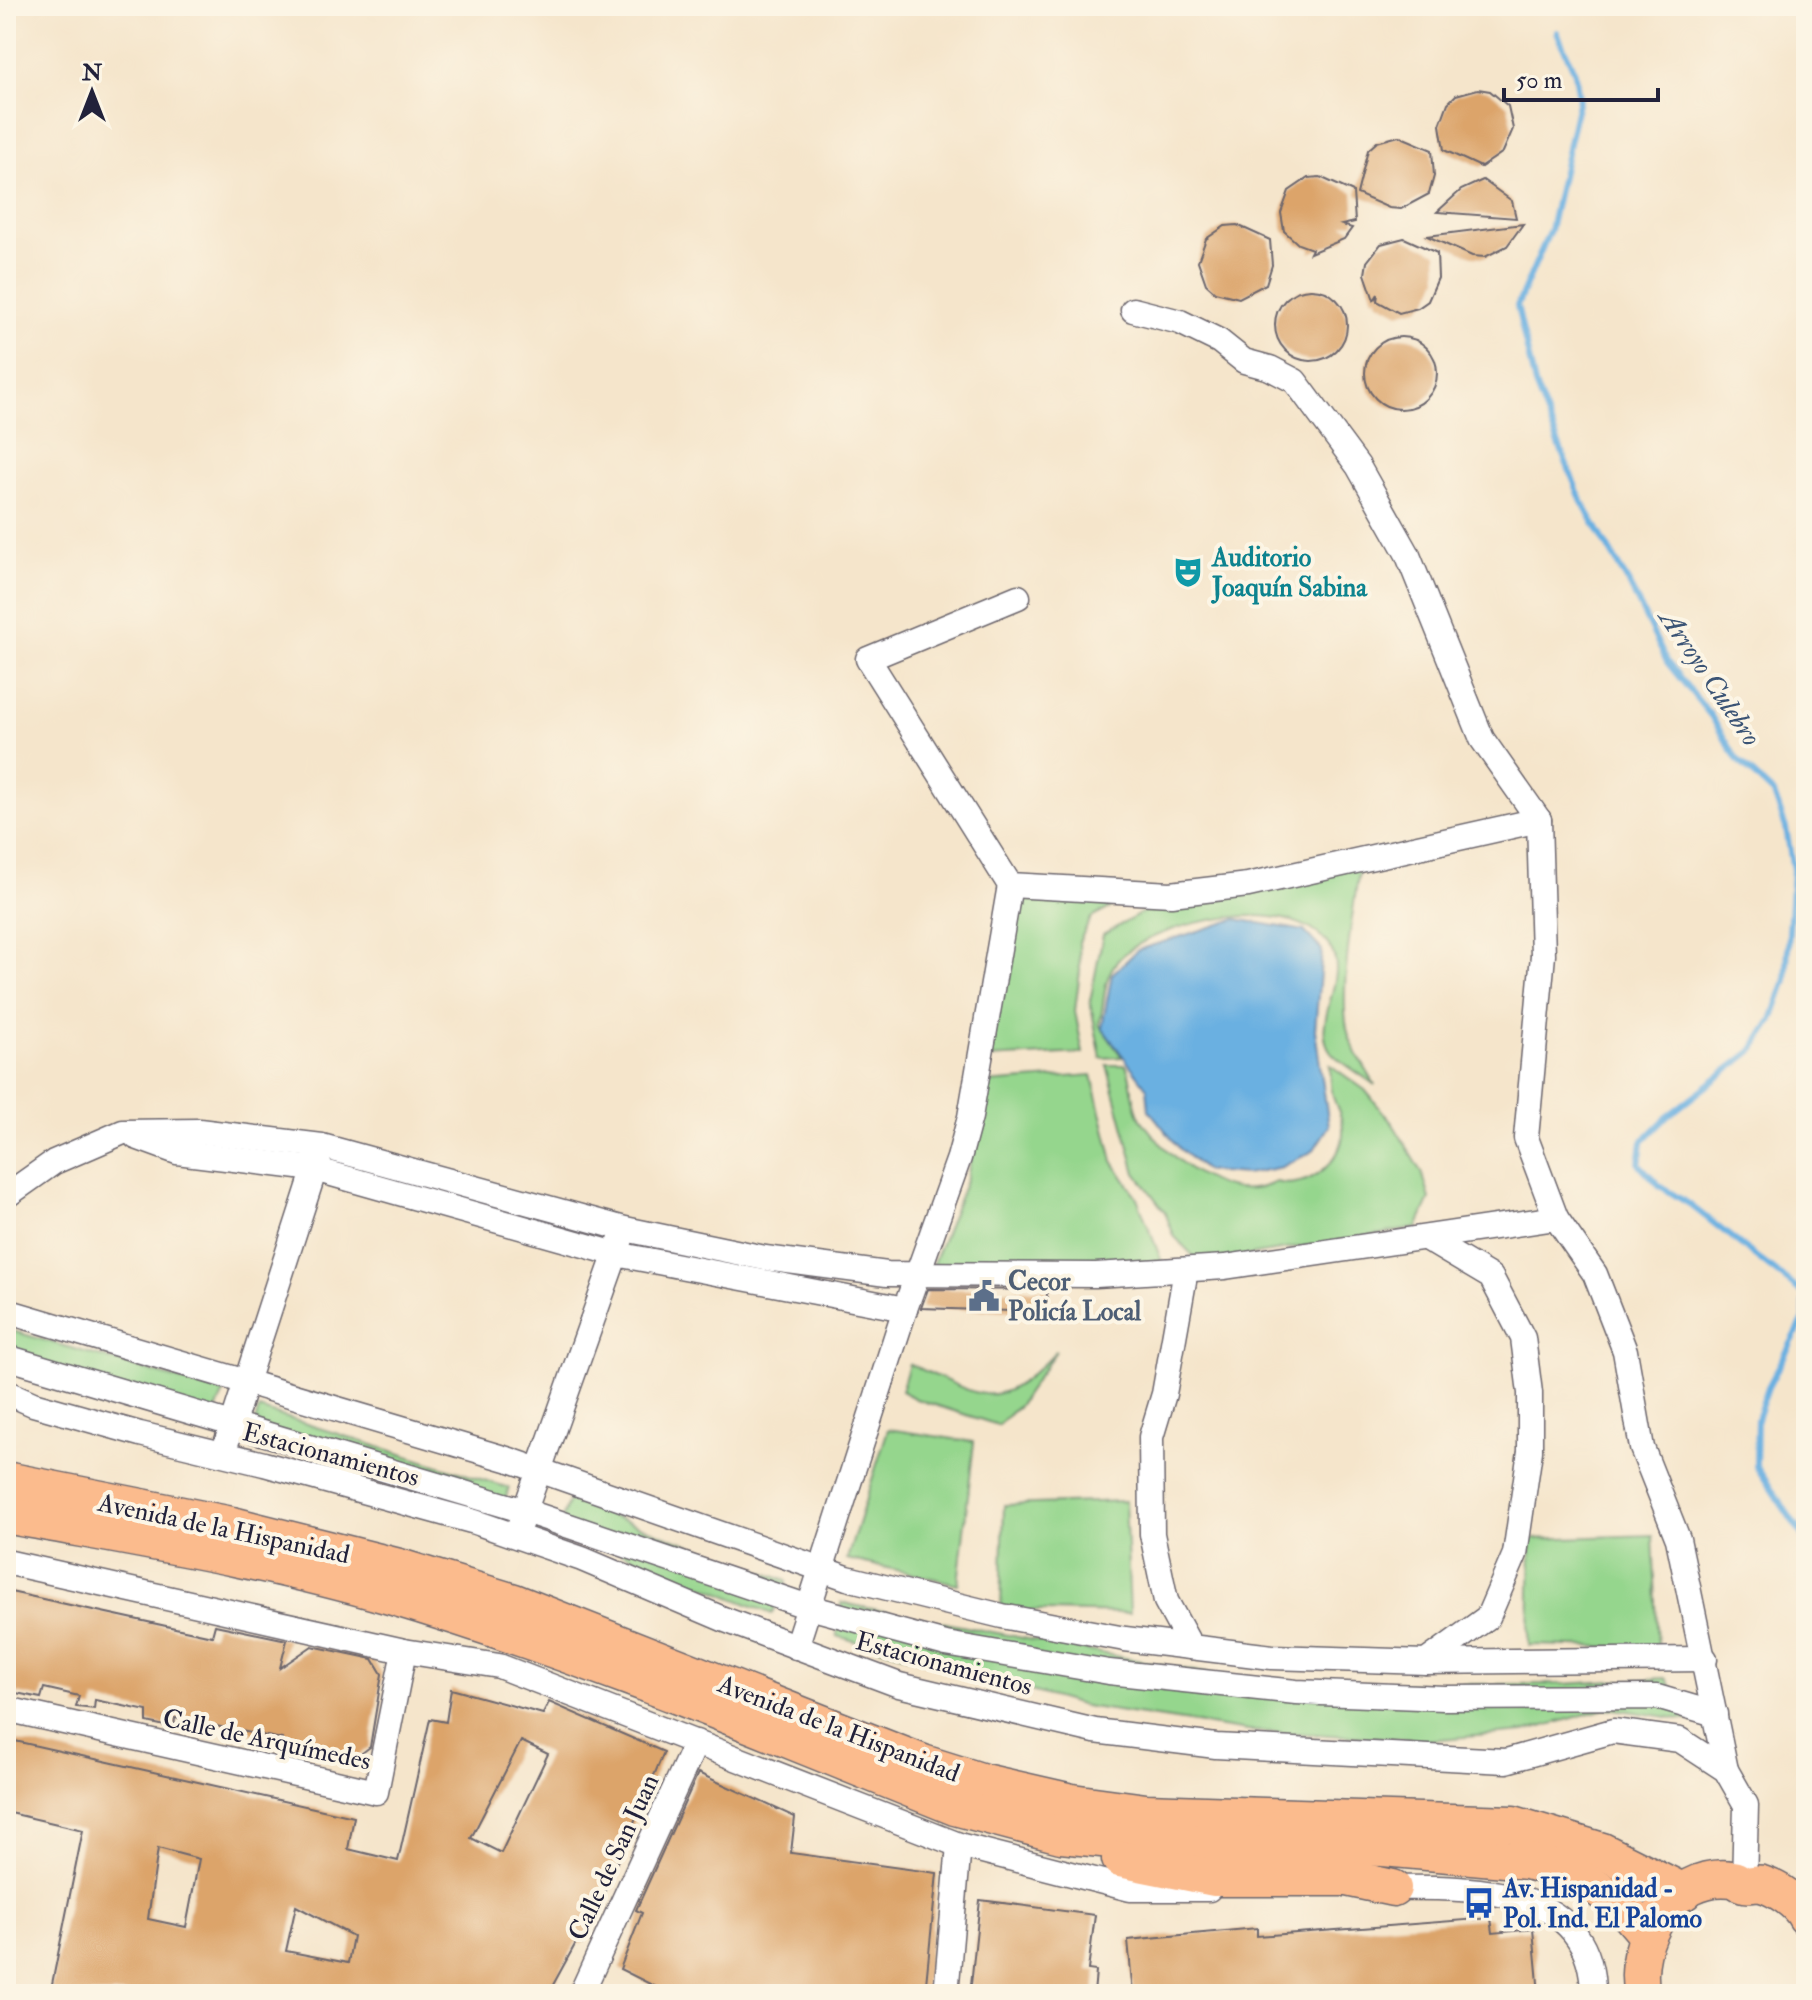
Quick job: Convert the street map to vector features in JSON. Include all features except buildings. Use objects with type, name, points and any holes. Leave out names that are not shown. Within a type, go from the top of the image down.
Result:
[{"type":"main road","name":"Avenida de la Hispanidad","points":[[6,1480],[232,1525],[442,1580],[614,1639],[923,1763],[984,1782],[1072,1802],[1146,1812],[1472,1820],[1513,1824],[1602,1851],[1684,1892]]},
{"type":"main road","name":"Avenida de la Hispanidad","points":[[6,1515],[252,1561],[416,1604],[586,1658],[955,1807],[1009,1822],[1061,1835],[1112,1840],[1383,1848],[1527,1861],[1570,1872],[1618,1901],[1647,1935]]},
{"type":"main road","points":[[1009,1822],[1024,1840],[1215,1878],[1346,1878],[1393,1888]]},
{"type":"main road","points":[[1642,1994],[1640,1958],[1647,1935],[1662,1911],[1684,1892],[1707,1882],[1734,1879],[1744,1885],[1759,1883],[1783,1894],[1805,1913]]},
{"type":"street","points":[[1133,310],[1180,322],[1219,341],[1244,361],[1270,368],[1295,381],[1358,466],[1407,553],[1482,739],[1539,820],[1543,955],[1526,1138],[1556,1218],[1595,1274],[1625,1351],[1642,1448],[1678,1539],[1726,1770]]},
{"type":"street","points":[[796,1647],[905,1309],[940,1218],[970,1117],[1010,885],[868,659],[1018,597]]},
{"type":"street","points":[[1010,885],[1171,894],[1248,885],[1539,820]]},
{"type":"street","points":[[6,1196],[54,1162],[123,1132],[199,1131],[625,1229],[765,1258],[887,1274],[1096,1275],[1186,1270],[1427,1239],[1556,1218]]},
{"type":"street","points":[[318,1158],[616,1254],[905,1309]]},
{"type":"street","points":[[223,1454],[318,1158]]},
{"type":"street","points":[[516,1536],[625,1229]]},
{"type":"street","points":[[1426,1662],[1488,1617],[1515,1554],[1530,1451],[1530,1393],[1523,1338],[1491,1277],[1427,1239]]},
{"type":"street","points":[[1186,1270],[1164,1394],[1151,1437],[1152,1534],[1166,1601],[1191,1647]]},
{"type":"street","points":[[6,1311],[539,1470],[822,1569],[991,1614],[1125,1639],[1272,1657],[1426,1662],[1705,1659]]},
{"type":"street","points":[[6,1357],[525,1511],[809,1607],[946,1644],[1109,1672],[1296,1692],[1444,1698],[1657,1697],[1715,1714]]},
{"type":"street","name":"Estacionamientos","points":[[6,1392],[33,1404],[516,1536],[582,1559],[796,1647],[899,1685],[1095,1731],[1216,1746],[1506,1761],[1613,1731],[1680,1740],[1726,1770],[1746,1805],[1744,1885]]},
{"type":"street","points":[[6,1562],[404,1651],[499,1666],[959,1845],[1130,1889],[1456,1888],[1526,1898],[1576,1932],[1593,1971],[1593,1994]]},
{"type":"street","name":"Calle de Arquímedes","points":[[6,1709],[376,1792],[404,1651]]},
{"type":"street","name":"Calle de San Juan","points":[[581,1994],[696,1742]]},
{"type":"street","points":[[946,1994],[959,1845]]},
{"type":"green space","points":[[1360,865],[1348,952],[1346,1020],[1349,1036],[1375,1085],[1335,1056],[1326,1041],[1326,1015],[1336,976],[1332,951],[1316,932],[1292,921],[1262,916],[1229,917],[1165,932],[1139,944],[1120,958],[1107,982],[1099,1024],[1122,1057],[1101,1058],[1090,1001],[1103,935],[1168,898]]},
{"type":"green space","points":[[1016,899],[1097,900],[1110,908],[1091,918],[1079,942],[1080,971],[1075,1011],[1083,1053],[988,1058]]},
{"type":"green space","points":[[1107,1065],[1126,1065],[1138,1113],[1166,1149],[1200,1175],[1238,1189],[1257,1188],[1276,1182],[1300,1182],[1312,1178],[1331,1162],[1338,1151],[1343,1127],[1333,1095],[1330,1065],[1365,1090],[1393,1124],[1422,1172],[1430,1199],[1417,1228],[1200,1263],[1174,1236],[1165,1212],[1136,1173]]},
{"type":"green space","points":[[1092,1075],[1113,1161],[1137,1198],[1162,1262],[932,1266],[967,1178],[986,1083]]},
{"type":"green space","points":[[6,1329],[224,1393],[211,1421],[6,1359]]},
{"type":"green space","points":[[1056,1351],[1018,1406],[998,1425],[916,1399],[901,1391],[909,1364],[972,1391],[1001,1393],[1017,1386]]},
{"type":"green space","points":[[259,1409],[509,1488],[500,1515],[251,1436]]},
{"type":"green space","points":[[888,1429],[974,1442],[958,1584],[847,1559]]},
{"type":"green space","points":[[569,1500],[787,1581],[772,1614],[559,1527]]},
{"type":"green space","points":[[1125,1501],[1130,1613],[1001,1610],[1004,1505]]},
{"type":"green space","points":[[1653,1535],[1658,1648],[1529,1645],[1531,1539]]},
{"type":"green space","points":[[842,1603],[1266,1685],[1564,1684],[1665,1678],[1693,1721],[1608,1708],[1524,1732],[1429,1740],[1248,1731],[1084,1706],[837,1636]]},
{"type":"water","points":[[1236,919],[1304,931],[1322,950],[1315,1030],[1329,1126],[1313,1151],[1282,1167],[1246,1174],[1206,1171],[1180,1149],[1149,1110],[1147,1088],[1102,1028],[1112,974],[1138,950]]},
{"type":"waterway","name":"Arroyo Culebro","points":[[1557,32],[1575,73],[1579,98],[1550,230],[1517,306],[1535,385],[1582,502],[1629,584],[1667,662],[1711,716],[1737,759],[1774,794],[1786,828],[1793,870],[1786,980],[1772,1020],[1752,1051],[1669,1115],[1642,1142],[1639,1164],[1660,1186],[1689,1204],[1804,1294],[1804,1319],[1768,1387],[1757,1419],[1756,1466],[1806,1541]]},
{"type":"place","name":"Auditorio Joaquín Sabina","points":[[1188,572]]},
{"type":"place","name":"Cecor Policía Local","points":[[984,1296]]},
{"type":"place","name":"Av. Hispanidad - Pol. Ind. El Palomo","points":[[1479,1903]]}]
